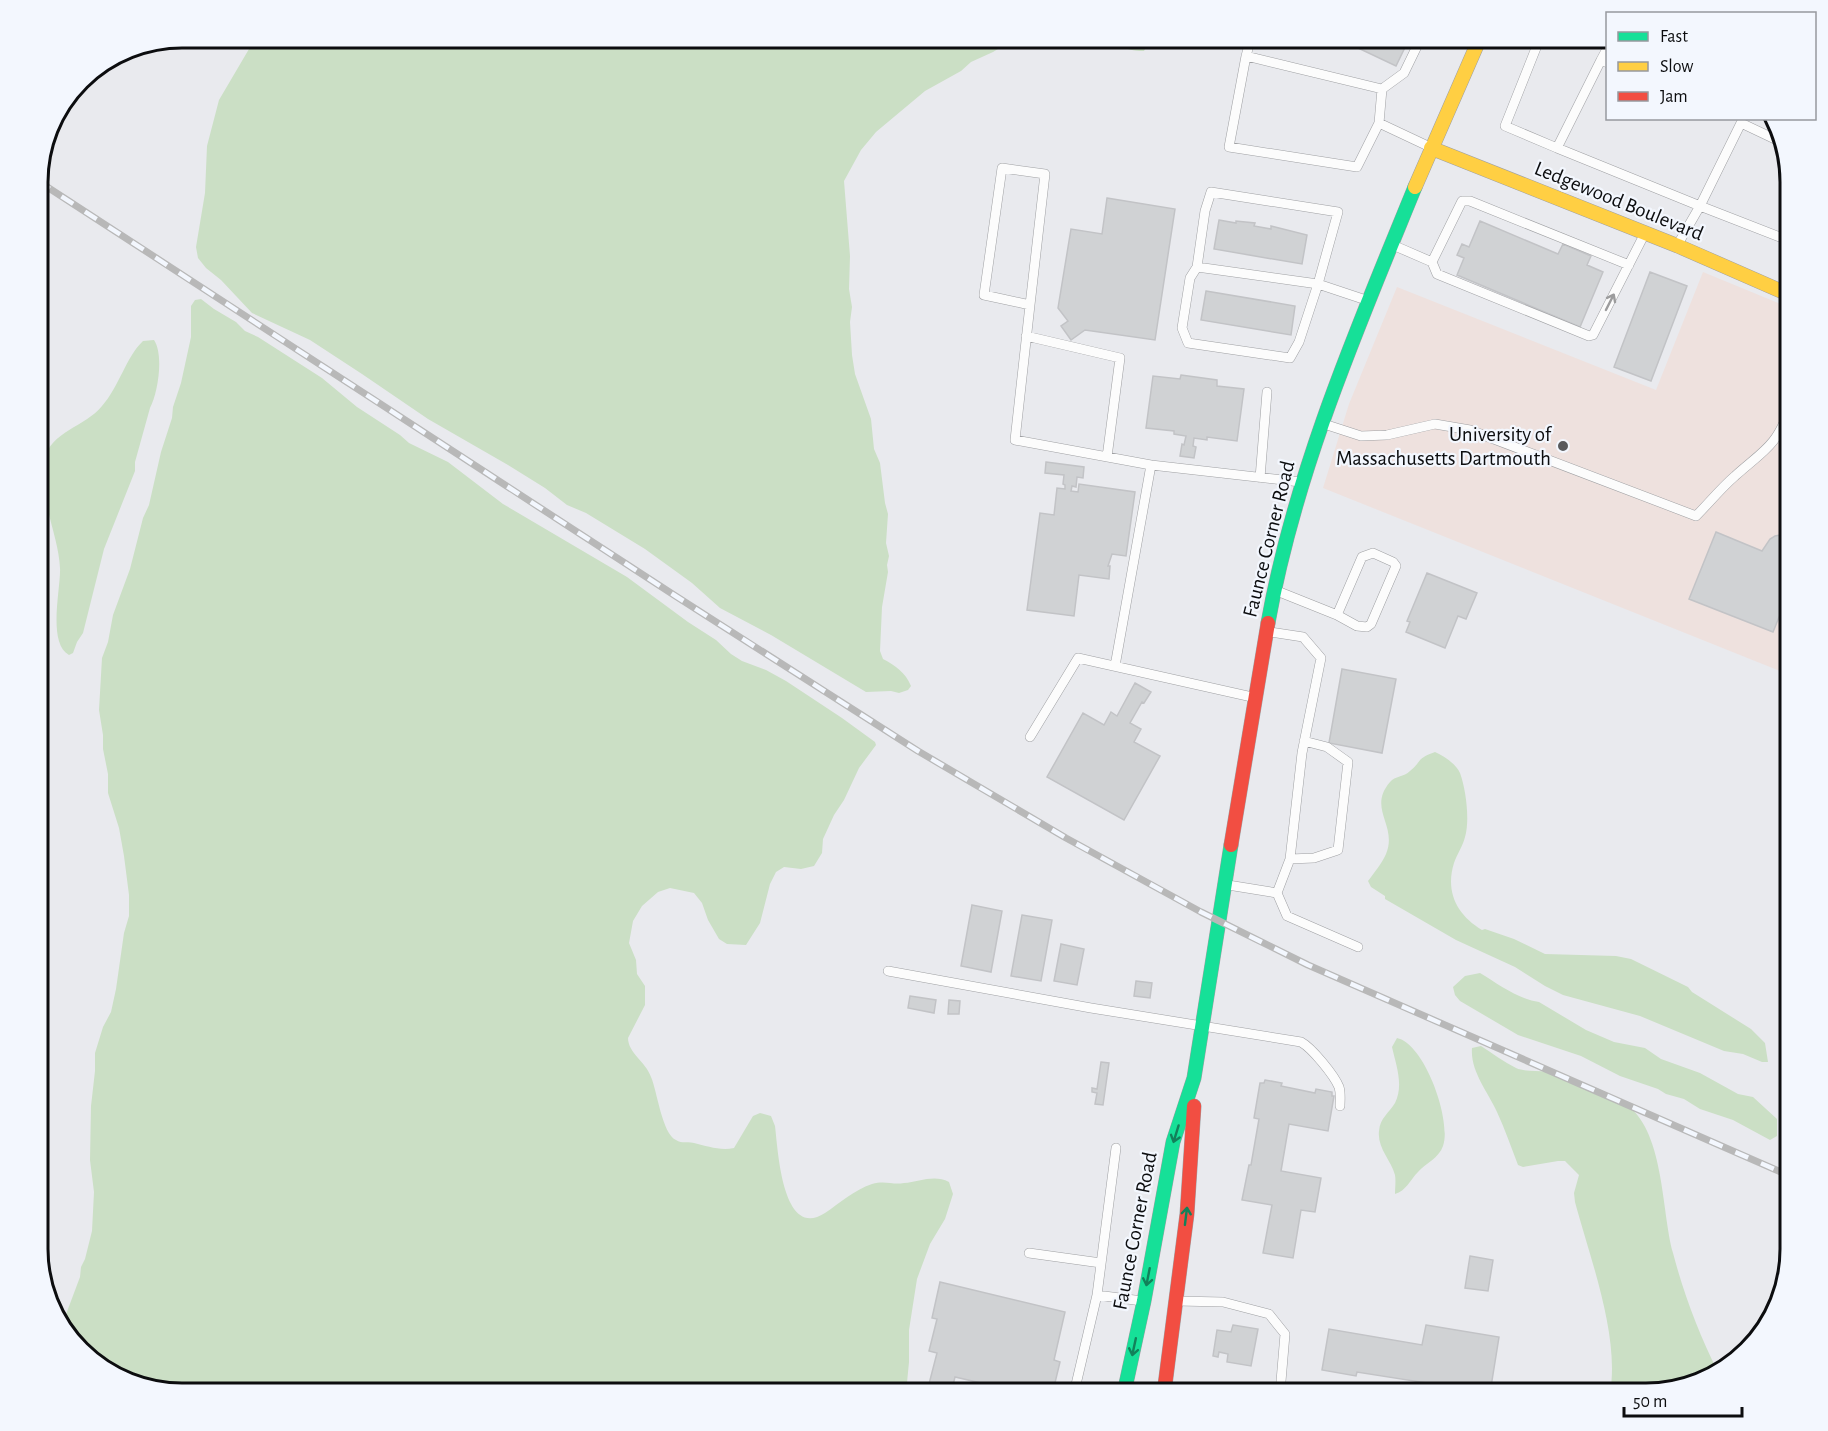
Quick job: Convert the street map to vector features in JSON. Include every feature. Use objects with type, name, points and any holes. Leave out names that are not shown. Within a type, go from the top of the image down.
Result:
[{"type":"main road","name":"Faunce Corner Road","points":[[1128,1383],[1160,1301],[1193,1145],[1194,1078],[1274,590],[1303,482],[1322,423],[1368,301],[1431,148],[1476,48]]},
{"type":"main road","name":"Ledgewood Boulevard","points":[[1431,148],[1678,246],[1780,290]]},
{"type":"main road","name":"Faunce Corner Road","points":[[1164,1383],[1160,1301],[1173,1142],[1194,1078]]},
{"type":"lane","points":[[1248,48],[1229,147],[1357,167],[1379,123],[1382,89],[1404,73],[1416,48]]},
{"type":"lane","points":[[1536,48],[1505,126],[1780,237]]},
{"type":"lane","points":[[1246,56],[1382,89]]},
{"type":"lane","points":[[1557,148],[1604,62]]},
{"type":"lane","points":[[1678,246],[1700,206],[1738,120],[1772,138]]},
{"type":"lane","points":[[1379,123],[1431,148]]},
{"type":"lane","points":[[1030,305],[984,295],[1002,168],[1045,174],[1015,440],[1151,465],[1303,482]]},
{"type":"lane","points":[[1211,192],[1338,212],[1318,284],[1299,342],[1290,358],[1188,343],[1182,328],[1190,279],[1197,267],[1205,211],[1211,192]]},
{"type":"lane","points":[[1432,262],[1462,201],[1470,201],[1629,265]]},
{"type":"lane","points":[[1393,245],[1432,262],[1437,274],[1589,336],[1593,335],[1646,233]]},
{"type":"lane","points":[[1197,267],[1318,284],[1368,301]]},
{"type":"lane","points":[[1026,336],[1120,358],[1107,457]]},
{"type":"lane","points":[[1260,478],[1267,392]]},
{"type":"lane","points":[[1322,423],[1349,433],[1367,436],[1400,433],[1435,424],[1470,430],[1696,516],[1737,474],[1769,447],[1780,432]]},
{"type":"lane","points":[[1115,666],[1151,465]]},
{"type":"lane","points":[[1274,590],[1337,615],[1356,626],[1367,627],[1371,624],[1396,566],[1394,562],[1373,553],[1362,557],[1337,615]]},
{"type":"lane","points":[[1267,631],[1303,637],[1320,658],[1304,741],[1290,859],[1277,893],[1287,916],[1358,947]]},
{"type":"lane","points":[[1030,737],[1078,658],[1255,697]]},
{"type":"lane","points":[[1290,859],[1314,858],[1338,850],[1348,762],[1328,747],[1304,741]]},
{"type":"lane","points":[[1225,884],[1277,893]]},
{"type":"lane","points":[[888,971],[1202,1027],[1246,1032],[1305,1045],[1335,1080],[1339,1087],[1340,1106]]},
{"type":"lane","points":[[1076,1383],[1096,1295],[1116,1148]]},
{"type":"lane","points":[[1029,1253],[1101,1263]]},
{"type":"lane","points":[[1096,1295],[1160,1301],[1223,1302],[1269,1314],[1286,1334],[1281,1383]]},
{"type":"shaded area","name":"University of Massachusetts Dartmouth","points":[[1703,272],[1780,304],[1780,671],[1323,488],[1349,404],[1397,287],[1656,390]]},
{"type":"green space","points":[[1000,48],[971,62],[961,71],[925,91],[876,132],[861,150],[844,181],[850,256],[852,355],[855,374],[871,419],[874,449],[880,463],[888,514],[886,543],[889,556],[882,607],[880,651],[883,659],[906,677],[911,686],[908,690],[899,693],[866,692],[771,635],[720,608],[692,583],[645,549],[586,513],[567,505],[508,465],[428,419],[310,340],[252,313],[221,280],[206,268],[198,258],[196,247],[205,193],[207,146],[219,100],[249,49]]},
{"type":"green space","points":[[1125,48],[1146,48],[1144,51]]},
{"type":"green space","points":[[201,299],[236,322],[245,331],[322,378],[357,407],[409,443],[448,462],[503,504],[627,577],[716,640],[731,654],[786,681],[875,742],[876,745],[859,768],[834,815],[823,839],[822,853],[814,866],[801,869],[784,867],[776,872],[770,884],[760,923],[746,945],[727,944],[719,939],[708,920],[702,903],[694,893],[670,888],[658,892],[642,906],[633,921],[629,943],[636,960],[637,974],[645,986],[645,1005],[628,1038],[631,1048],[649,1072],[667,1129],[676,1140],[719,1149],[734,1148],[753,1116],[760,1113],[771,1116],[775,1126],[785,1189],[791,1204],[799,1214],[811,1218],[825,1213],[847,1197],[872,1184],[932,1179],[949,1182],[953,1194],[945,1219],[930,1244],[917,1279],[909,1330],[907,1383],[164,1382],[130,1373],[115,1365],[93,1350],[70,1324],[66,1316],[80,1277],[92,1231],[94,1192],[90,1160],[95,1053],[103,1027],[111,1012],[129,916],[124,856],[119,828],[108,793],[108,774],[103,749],[99,710],[102,658],[108,642],[113,615],[130,569],[143,518],[149,505],[161,452],[172,418],[191,337],[191,306],[195,300]]},
{"type":"green space","points":[[154,340],[159,355],[155,393],[135,462],[135,471],[104,549],[83,633],[73,653],[69,655],[62,649],[58,639],[60,568],[48,511],[48,450],[61,436],[102,406],[132,355],[143,341]]},
{"type":"green space","points":[[1435,752],[1456,766],[1464,788],[1467,805],[1466,830],[1463,844],[1454,863],[1451,884],[1455,902],[1473,924],[1482,930],[1514,939],[1545,954],[1616,956],[1631,959],[1688,987],[1692,992],[1751,1029],[1765,1043],[1768,1062],[1724,1051],[1640,1016],[1563,995],[1515,967],[1456,940],[1385,899],[1385,896],[1371,887],[1368,881],[1386,854],[1389,844],[1381,801],[1384,792],[1392,780],[1408,773],[1422,758]]},
{"type":"green space","points":[[1480,973],[1516,994],[1539,1002],[1586,1030],[1614,1042],[1645,1048],[1661,1059],[1700,1073],[1738,1094],[1753,1097],[1777,1119],[1777,1136],[1770,1140],[1733,1120],[1620,1076],[1581,1056],[1518,1035],[1460,1001],[1455,995],[1453,987],[1465,976]]},
{"type":"green space","points":[[1397,1038],[1407,1043],[1426,1068],[1440,1102],[1445,1134],[1439,1154],[1418,1172],[1405,1188],[1395,1194],[1395,1175],[1380,1143],[1379,1131],[1383,1119],[1398,1096],[1398,1075],[1392,1047]]},
{"type":"green space","points":[[1481,1046],[1516,1068],[1557,1074],[1596,1087],[1623,1102],[1637,1114],[1654,1150],[1669,1235],[1682,1284],[1698,1329],[1714,1364],[1689,1376],[1664,1382],[1611,1383],[1611,1347],[1607,1322],[1575,1202],[1574,1193],[1579,1175],[1565,1161],[1523,1167],[1518,1165],[1500,1118],[1480,1081],[1472,1057],[1472,1048]]},
{"type":"building","points":[[1358,48],[1405,48],[1396,66]]},
{"type":"building","points":[[1107,198],[1175,209],[1155,340],[1085,330],[1071,340],[1061,326],[1068,321],[1058,308],[1071,229],[1102,234]]},
{"type":"building","points":[[1219,220],[1255,223],[1254,226],[1271,229],[1271,226],[1307,235],[1302,264],[1214,249]]},
{"type":"building","points":[[1480,221],[1558,254],[1563,244],[1591,256],[1587,265],[1603,272],[1580,327],[1457,275],[1464,258],[1457,255],[1462,244],[1469,247]]},
{"type":"building","points":[[1650,272],[1687,286],[1651,381],[1614,367]]},
{"type":"building","points":[[1206,291],[1295,306],[1291,335],[1201,320]]},
{"type":"building","points":[[1181,375],[1217,380],[1217,386],[1244,389],[1237,441],[1207,437],[1207,440],[1194,438],[1193,446],[1196,447],[1194,458],[1180,456],[1186,436],[1174,434],[1174,431],[1146,428],[1153,376],[1180,379]]},
{"type":"building","points":[[1046,462],[1084,467],[1083,478],[1077,477],[1076,487],[1072,486],[1071,491],[1078,492],[1079,484],[1135,492],[1126,556],[1112,554],[1108,566],[1110,566],[1109,579],[1079,575],[1074,616],[1027,610],[1040,513],[1054,515],[1057,488],[1065,489],[1064,475],[1045,473]]},
{"type":"building","points":[[1716,532],[1762,551],[1770,539],[1780,535],[1780,615],[1773,632],[1689,599]]},
{"type":"building","points":[[1427,573],[1477,593],[1466,619],[1458,616],[1445,648],[1406,632],[1410,622],[1407,621]]},
{"type":"building","points":[[1342,669],[1396,679],[1382,753],[1329,743]]},
{"type":"building","points":[[1135,683],[1151,692],[1144,703],[1142,702],[1130,723],[1141,729],[1134,742],[1160,756],[1124,820],[1047,777],[1083,713],[1104,725],[1111,712],[1117,716]]},
{"type":"building","points":[[972,905],[1002,911],[991,972],[961,966]]},
{"type":"building","points":[[1022,915],[1052,920],[1041,981],[1011,976]]},
{"type":"building","points":[[1061,944],[1084,949],[1077,985],[1054,981]]},
{"type":"building","points":[[1136,981],[1152,983],[1150,998],[1134,996]]},
{"type":"building","points":[[910,996],[936,1000],[934,1013],[908,1008]]},
{"type":"building","points":[[949,1000],[960,1001],[959,1014],[948,1014]]},
{"type":"building","points":[[1101,1062],[1109,1063],[1103,1105],[1095,1104],[1097,1093],[1092,1092],[1092,1088],[1097,1089]]},
{"type":"building","points":[[1265,1080],[1315,1093],[1316,1089],[1332,1092],[1334,1096],[1328,1131],[1289,1124],[1281,1171],[1321,1178],[1315,1212],[1301,1210],[1293,1258],[1263,1253],[1272,1205],[1242,1200],[1259,1119],[1254,1118],[1260,1083],[1264,1083]]},
{"type":"building","points":[[1470,1256],[1493,1260],[1488,1291],[1465,1288]]},
{"type":"building","points":[[940,1282],[1065,1312],[1054,1360],[1060,1362],[1055,1383],[980,1383],[955,1377],[954,1383],[929,1383],[937,1353],[929,1351],[937,1319],[932,1318]]},
{"type":"building","points":[[1233,1325],[1258,1329],[1251,1366],[1227,1362],[1228,1354],[1219,1352],[1218,1357],[1213,1356],[1217,1330],[1231,1332]]},
{"type":"building","points":[[1426,1325],[1499,1337],[1492,1383],[1427,1383],[1357,1372],[1356,1376],[1322,1370],[1329,1329],[1422,1345]]},
{"type":"railway","points":[[48,188],[918,751],[1066,838],[1201,912],[1308,965],[1780,1172]]},
{"type":"traffic: fast","points":[[1268,623],[1294,511],[1311,456],[1350,348],[1415,187]]},
{"type":"traffic: fast","points":[[1126,1383],[1144,1301],[1173,1142],[1194,1078],[1231,845]]},
{"type":"traffic: slow","points":[[1415,187],[1476,48]]},
{"type":"traffic: slow","points":[[1431,148],[1678,246],[1780,291]]},
{"type":"traffic: jam","points":[[1231,845],[1268,623]]},
{"type":"traffic: jam","points":[[1165,1383],[1187,1214],[1194,1106]]},
{"type":"place","name":"University of Massachusetts Dartmouth","points":[[1563,446]]}]
